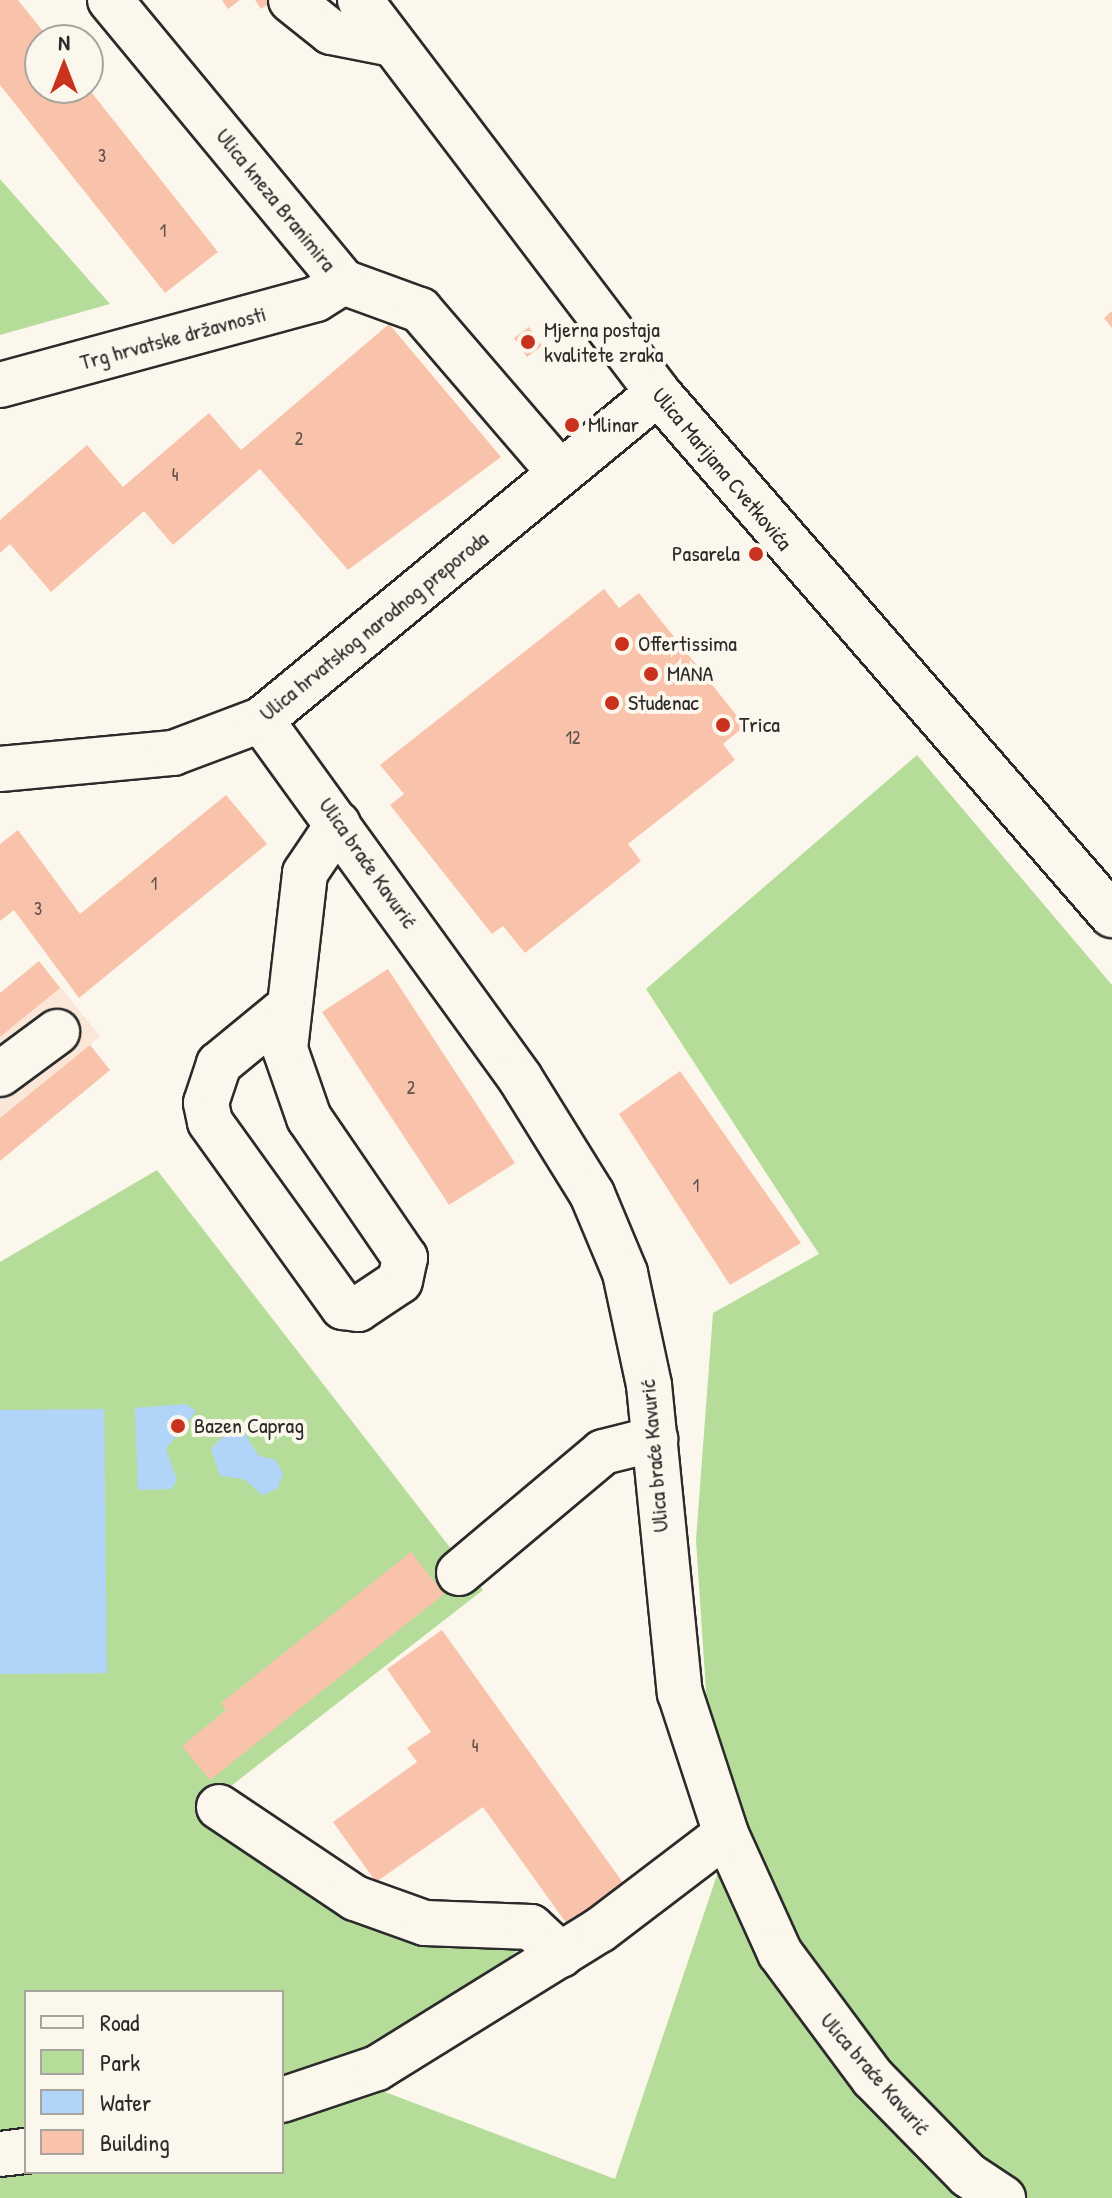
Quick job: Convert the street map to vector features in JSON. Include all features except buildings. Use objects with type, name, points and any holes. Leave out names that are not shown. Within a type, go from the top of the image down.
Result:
[{"type":"street","name":"Ulica kneza Branimira","points":[[110,0],[343,282],[420,310],[560,473]]},
{"type":"street","points":[[291,0],[316,24],[367,27]]},
{"type":"street","name":"Ulica Marijana Cvetkovića","points":[[321,0],[367,27],[658,393],[1112,915]]},
{"type":"street","name":"Trg hrvatske državnosti","points":[[0,385],[316,299],[343,282]]},
{"type":"street","name":"Ulica hrvatskog narodnog preporoda","points":[[0,769],[173,753],[261,720],[658,393]]},
{"type":"street","name":"Ulica braće Kavurić","points":[[261,720],[520,1078],[592,1194],[638,1322],[655,1439],[672,1653],[726,1834],[780,1953],[816,2004],[921,2130],[1003,2198]]},
{"type":"street","points":[[286,1009],[219,1064],[206,1103],[210,1122],[343,1307],[358,1309],[400,1281],[405,1258],[300,1102],[288,1068],[286,1009],[305,873],[338,824]]},
{"type":"street","points":[[0,1074],[57,1032]]},
{"type":"street","points":[[459,1573],[603,1452],[655,1439]]},
{"type":"street","points":[[219,1807],[355,1898],[425,1923],[531,1927],[561,1955]]},
{"type":"street","points":[[284,2099],[377,2068],[561,1955],[726,1834]]},
{"type":"street","points":[[0,2154],[24,2151]]},
{"type":"shaded area","points":[[39,961],[100,1036],[90,1045],[110,1070],[0,1161],[0,993]]},
{"type":"green space","points":[[0,179],[110,304],[0,335]]},
{"type":"green space","points":[[917,755],[1112,985],[1112,2198],[0,2198],[0,1262],[157,1170],[483,1590],[195,1814],[332,1906],[523,1944],[385,2092],[615,2179],[718,1872],[696,1540],[713,1313],[819,1254],[646,989]]},
{"type":"water","points":[[186,1404],[196,1411],[166,1449],[177,1480],[172,1489],[138,1490],[135,1408]]},
{"type":"water","points":[[104,1409],[107,1673],[0,1674],[0,1410]]},
{"type":"water","points":[[225,1434],[245,1434],[259,1456],[276,1460],[283,1474],[277,1489],[262,1495],[244,1479],[220,1476],[211,1449]]},
{"type":"place","name":"Mjerna postaja kvalitete zraka","points":[[528,342]]},
{"type":"place","name":"Mlinar","points":[[572,425]]},
{"type":"place","name":"Pasarela","points":[[756,554]]},
{"type":"place","name":"Offertissima","points":[[622,644]]},
{"type":"place","name":"MANA","points":[[651,674]]},
{"type":"place","name":"Studenac","points":[[612,703]]},
{"type":"place","name":"Trica","points":[[723,725]]},
{"type":"place","name":"Bazen Caprag","points":[[178,1426]]}]
